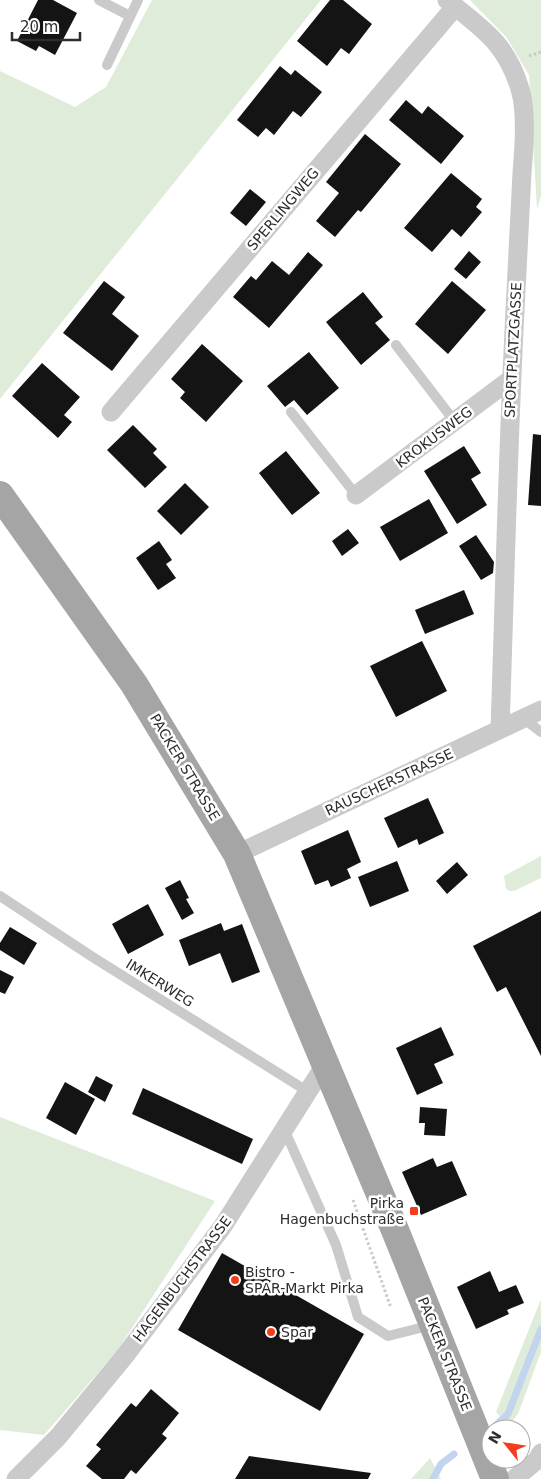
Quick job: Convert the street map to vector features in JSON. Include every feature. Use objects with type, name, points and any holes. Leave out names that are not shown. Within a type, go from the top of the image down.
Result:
[{"type":"main road","name":"PACKER STRASSE","points":[[0,495],[134,684],[237,854],[395,1230],[495,1479]]},
{"type":"street","name":"SPORTPLATZGASSE","points":[[451,3],[490,35],[501,47],[521,90],[523,111],[524,150],[512,379],[500,729]]},
{"type":"street","name":"SPERLINGWEG","points":[[111,412],[451,3]]},
{"type":"street","name":"KROKUSWEG","points":[[356,495],[512,379]]},
{"type":"street","name":"RAUSCHERSTRASSE","points":[[237,854],[541,710]]},
{"type":"street","name":"HAGENBUCHSTRASSE","points":[[16,1479],[58,1437],[124,1357],[223,1226],[307,1091],[326,1064]]},
{"type":"street","points":[[514,1479],[537,1460],[541,1453]]},
{"type":"lane","points":[[99,0],[130,16]]},
{"type":"lane","points":[[107,65],[138,0]]},
{"type":"lane","points":[[396,345],[455,422]]},
{"type":"lane","points":[[291,412],[356,495]]},
{"type":"lane","points":[[523,718],[541,732]]},
{"type":"lane","name":"IMKERWEG","points":[[0,896],[91,956],[307,1091]]},
{"type":"lane","points":[[284,1129],[336,1245],[358,1317],[388,1336],[433,1325]]},
{"type":"path","points":[[352,1197],[391,1308]]},
{"type":"green space","points":[[152,0],[321,0],[0,399],[0,71],[75,107],[106,87]]},
{"type":"green space","points":[[470,0],[541,0],[541,196],[537,209],[529,75],[507,38]]},
{"type":"green space","points":[[541,856],[541,878],[514,891],[509,891],[506,888],[504,876]]},
{"type":"green space","points":[[0,1117],[215,1201],[117,1351],[44,1435],[0,1430]]},
{"type":"green space","points":[[541,1299],[541,1352],[518,1414],[514,1419],[502,1419],[496,1412]]},
{"type":"green space","points":[[430,1458],[441,1479],[411,1479]]},
{"type":"building","points":[[38,0],[53,0],[77,13],[55,55],[39,46],[36,51],[17,41]]},
{"type":"building","points":[[330,0],[343,0],[372,24],[349,54],[341,48],[327,66],[297,41]]},
{"type":"building","points":[[280,66],[291,75],[295,70],[322,92],[301,117],[293,111],[274,135],[266,128],[258,137],[237,120]]},
{"type":"building","points":[[406,100],[422,114],[428,106],[464,136],[441,164],[389,120]]},
{"type":"building","points":[[365,134],[401,164],[361,212],[358,210],[335,237],[316,221],[339,193],[326,182]]},
{"type":"building","points":[[451,173],[482,199],[476,207],[482,212],[461,237],[452,229],[432,252],[404,228]]},
{"type":"building","points":[[250,189],[266,202],[246,226],[230,213]]},
{"type":"building","points":[[469,251],[481,262],[466,279],[454,269]]},
{"type":"building","points":[[308,252],[323,265],[269,328],[233,297],[251,276],[256,280],[272,261],[289,275]]},
{"type":"building","points":[[104,281],[125,297],[112,314],[139,336],[112,371],[63,333]]},
{"type":"building","points":[[452,281],[486,310],[448,354],[415,324]]},
{"type":"building","points":[[363,292],[383,317],[375,323],[390,340],[361,365],[326,322]]},
{"type":"building","points":[[202,344],[243,381],[206,422],[180,398],[185,392],[171,379]]},
{"type":"building","points":[[309,352],[339,388],[307,415],[294,400],[285,407],[267,386]]},
{"type":"building","points":[[42,363],[80,397],[64,415],[72,422],[58,438],[12,396]]},
{"type":"building","points":[[133,425],[157,449],[153,453],[167,467],[145,488],[107,450]]},
{"type":"building","points":[[533,434],[541,435],[541,506],[528,505]]},
{"type":"building","points":[[464,446],[481,473],[471,479],[487,505],[457,524],[424,471]]},
{"type":"building","points":[[286,451],[320,493],[292,515],[259,473]]},
{"type":"building","points":[[185,483],[209,507],[181,535],[157,511]]},
{"type":"building","points":[[429,499],[448,533],[400,561],[380,527]]},
{"type":"building","points":[[348,529],[359,543],[342,556],[332,541]]},
{"type":"building","points":[[476,535],[494,562],[493,573],[481,580],[459,546]]},
{"type":"building","points":[[159,541],[172,560],[166,564],[176,578],[158,590],[136,558]]},
{"type":"building","points":[[464,590],[474,614],[425,634],[415,610]]},
{"type":"building","points":[[422,641],[447,691],[396,717],[370,666]]},
{"type":"building","points":[[428,798],[444,833],[419,845],[417,839],[398,848],[384,818]]},
{"type":"building","points":[[348,830],[361,862],[347,869],[351,878],[331,887],[328,880],[315,885],[301,851]]},
{"type":"building","points":[[397,861],[409,891],[370,907],[358,877]]},
{"type":"building","points":[[457,862],[468,875],[447,894],[436,881]]},
{"type":"building","points":[[180,880],[189,898],[186,899],[194,913],[182,920],[165,888]]},
{"type":"building","points":[[148,904],[164,935],[128,954],[112,924]]},
{"type":"building","points":[[541,911],[541,1056],[506,987],[497,992],[473,946]]},
{"type":"building","points":[[221,923],[224,931],[242,924],[260,972],[232,983],[220,953],[189,966],[179,940]]},
{"type":"building","points":[[10,927],[37,943],[24,965],[0,950],[0,943]]},
{"type":"building","points":[[0,970],[14,977],[5,994],[0,992]]},
{"type":"building","points":[[441,1027],[454,1055],[434,1064],[443,1083],[417,1095],[396,1048]]},
{"type":"building","points":[[96,1076],[113,1085],[105,1102],[88,1092]]},
{"type":"building","points":[[65,1082],[95,1099],[76,1135],[46,1118]]},
{"type":"building","points":[[143,1088],[253,1139],[242,1164],[132,1114]]},
{"type":"building","points":[[420,1107],[447,1109],[445,1136],[424,1135],[425,1123],[419,1123]]},
{"type":"building","points":[[433,1158],[437,1167],[452,1161],[467,1195],[421,1215],[402,1172]]},
{"type":"building","name":"Spar","points":[[222,1253],[364,1334],[320,1411],[178,1330]]},
{"type":"building","points":[[490,1271],[499,1292],[516,1285],[524,1303],[507,1310],[509,1314],[476,1329],[457,1287]]},
{"type":"building","points":[[151,1389],[179,1413],[162,1434],[167,1438],[136,1474],[131,1470],[124,1479],[102,1479],[86,1466],[101,1449],[96,1445],[131,1403],[136,1407]]},
{"type":"building","points":[[249,1456],[371,1473],[368,1479],[235,1479]]},
{"type":"waterway","points":[[502,1419],[508,1414],[541,1329]]},
{"type":"waterway","points":[[433,1479],[441,1464],[454,1454]]},
{"type":"place","name":"Pirka Hagenbuchstraße","points":[[414,1211]]},
{"type":"place","name":"Bistro - SPAR-Markt Pirka","points":[[235,1280]]},
{"type":"place","name":"Spar","points":[[271,1332]]}]
